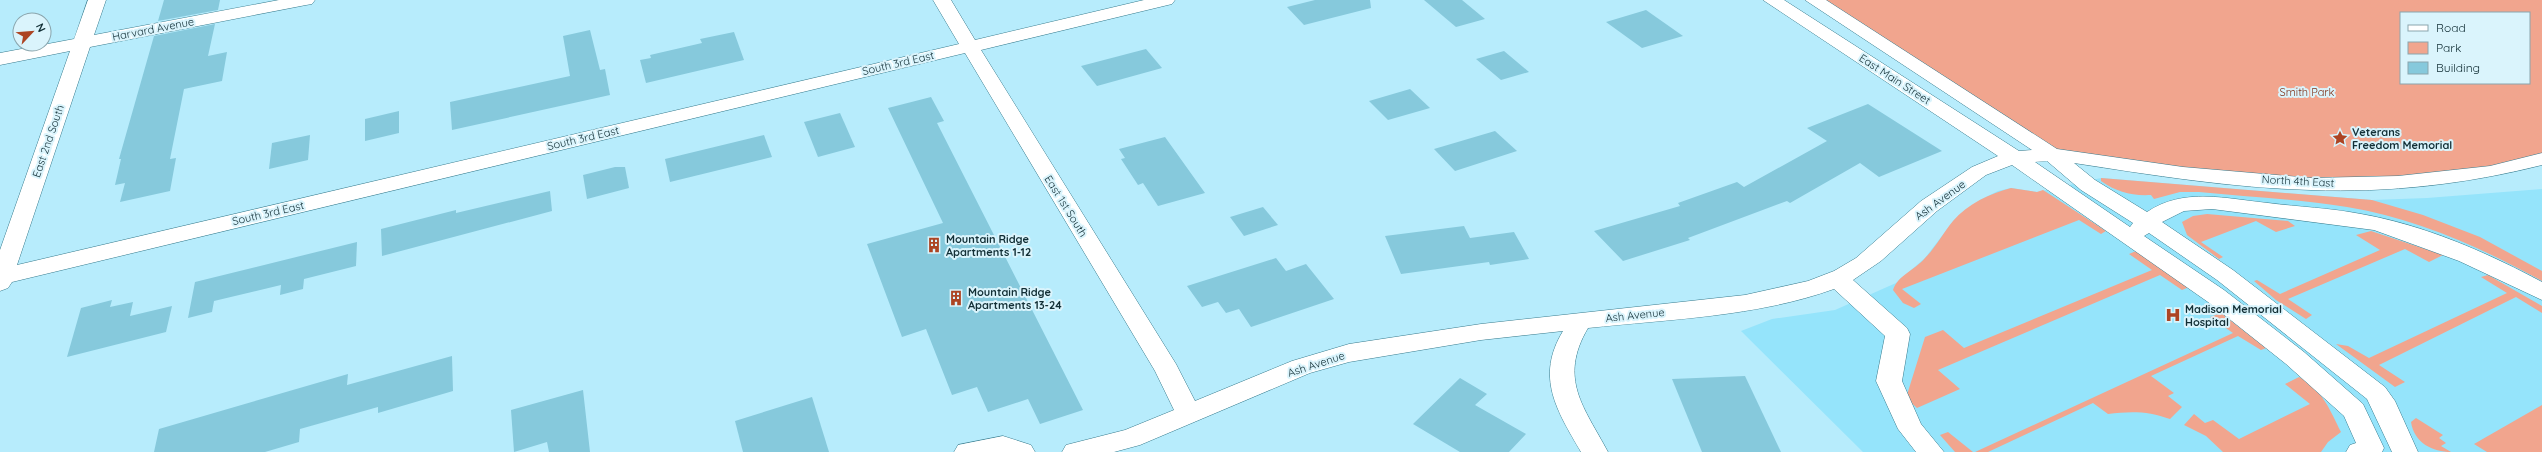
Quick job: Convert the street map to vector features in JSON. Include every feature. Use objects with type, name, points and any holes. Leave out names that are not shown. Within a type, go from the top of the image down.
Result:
[{"type":"street","name":"East 2nd South","points":[[1,279],[97,0]]},
{"type":"street","name":"Harvard Avenue","points":[[0,59],[306,0]]},
{"type":"street","name":"East 1st South","points":[[942,0],[1167,370],[1188,413]]},
{"type":"street","name":"South 3rd East","points":[[1,279],[1166,0]]},
{"type":"street","name":"East Main Street","points":[[1772,0],[2017,159],[2140,229]]},
{"type":"street","name":"East Main Street","points":[[1814,0],[2052,155],[2140,229]]},
{"type":"street","name":"Ash Avenue","points":[[1075,452],[1131,438],[1301,367],[1349,353],[1481,332],[1745,303],[1786,296],[1855,270],[1878,252],[1922,211],[1988,166],[2017,159],[2052,155]]},
{"type":"street","name":"North 4th East","points":[[2052,155],[2183,173],[2310,184],[2398,182],[2522,165],[2542,159]]},
{"type":"street","points":[[2522,165],[2542,176]]},
{"type":"street","points":[[2140,229],[2166,209],[2194,203],[2319,216],[2388,226],[2455,250],[2512,275],[2542,292]]},
{"type":"street","points":[[2140,229],[2216,296],[2295,358],[2354,411],[2371,448],[2359,452]]},
{"type":"street","points":[[2140,229],[2225,275],[2368,386],[2382,401],[2405,452]]},
{"type":"street","points":[[1836,278],[1898,334],[1890,381],[1911,429],[1930,452]]},
{"type":"street","points":[[1582,321],[1568,343],[1561,366],[1565,389],[1576,420],[1595,452]]},
{"type":"street","points":[[968,452],[1003,446],[1022,452]]},
{"type":"shaded area","name":"Madison Memorial Hospital","points":[[2101,178],[2372,200],[2427,198],[2542,189],[2542,452],[1863,452],[1741,331],[1772,319],[1835,310],[1896,283],[1925,258],[1955,219],[1980,200],[1998,191],[2011,188],[2037,192]]},
{"type":"green space","name":"Smith Park","points":[[1814,0],[2542,0],[2542,159],[2398,182],[2183,173],[2050,148]]},
{"type":"green space","points":[[2101,178],[2372,200],[2423,215],[2480,237],[2542,271],[2542,281],[2496,257],[2448,236],[2373,212],[2310,202],[2199,192],[2180,192],[2154,199],[2151,195],[2137,195],[2119,191],[2101,181]]},
{"type":"green space","points":[[2011,188],[2037,192],[2043,190],[2106,231],[2101,234],[2079,220],[1902,289],[1921,304],[1914,308],[1903,303],[1893,290],[1895,285],[1903,276],[1929,254],[1949,226],[1959,215],[1972,204],[1995,193]]},
{"type":"green space","points":[[2207,214],[2288,221],[2295,226],[2276,232],[2256,221],[2201,242],[2223,257],[2219,259],[2187,235],[2182,222],[2193,216]]},
{"type":"green space","points":[[2371,231],[2443,255],[2429,262],[2405,249],[2288,299],[2312,315],[2306,319],[2276,300],[2254,281],[2257,280],[2280,294],[2380,250],[2356,235]]},
{"type":"green space","points":[[2136,251],[2189,287],[2182,290],[2160,275],[1938,370],[1960,389],[1917,408],[1906,398],[1925,337],[1943,330],[1964,348],[2152,270],[2129,254]]},
{"type":"green space","points":[[2488,275],[2542,306],[2542,313],[2516,297],[2379,365],[2405,382],[2395,387],[2336,344],[2348,346],[2369,358],[2507,293],[2481,277]]},
{"type":"green space","points":[[2221,313],[2266,348],[2261,350],[2238,336],[2151,376],[2174,393],[2168,396],[2182,407],[2170,419],[2155,414],[2139,412],[2108,414],[2093,403],[1988,452],[1975,452],[2233,333],[2210,317]]},
{"type":"green space","points":[[2299,377],[2307,382],[2319,394],[2329,408],[2341,432],[2328,442],[2321,452],[2223,452],[2206,436],[2184,425],[2194,414],[2205,423],[2213,420],[2239,439],[2310,404],[2285,384]]},
{"type":"green space","points":[[2542,405],[2542,452],[2487,452],[2474,444]]},
{"type":"green space","points":[[2416,418],[2443,435],[2439,438],[2446,443],[2441,446],[2451,452],[2444,452],[2431,448],[2420,441],[2416,436],[2411,422]]},
{"type":"green space","points":[[1948,432],[1973,452],[1955,452],[1940,435]]},
{"type":"building","points":[[164,0],[220,0],[218,10],[158,21]]},
{"type":"building","points":[[1315,0],[1370,0],[1371,8],[1304,25],[1287,7]]},
{"type":"building","points":[[1424,0],[1462,0],[1485,19],[1456,27]]},
{"type":"building","points":[[1646,10],[1683,36],[1642,48],[1606,22]]},
{"type":"building","points":[[215,24],[208,56],[227,52],[222,81],[184,89],[170,159],[176,158],[170,191],[120,202],[125,183],[115,185],[121,159],[119,159],[154,36]]},
{"type":"building","points":[[590,30],[600,70],[605,69],[610,95],[452,130],[450,102],[570,76],[563,36]]},
{"type":"building","points":[[734,32],[744,60],[646,83],[640,60],[651,58],[650,55],[702,43],[700,39]]},
{"type":"building","points":[[1146,49],[1162,68],[1097,86],[1081,66]]},
{"type":"building","points":[[1504,51],[1529,72],[1501,80],[1476,59]]},
{"type":"building","points":[[1410,89],[1430,108],[1388,120],[1369,101]]},
{"type":"building","points":[[931,97],[944,121],[937,123],[1083,410],[1040,424],[1028,399],[988,412],[977,387],[952,395],[926,329],[902,337],[867,244],[943,223],[888,108]]},
{"type":"building","points":[[1868,104],[1942,151],[1879,177],[1860,163],[1790,203],[1787,201],[1688,238],[1690,240],[1623,261],[1594,231],[1680,206],[1678,203],[1737,182],[1744,187],[1827,141],[1807,128]]},
{"type":"building","points":[[399,111],[399,133],[365,141],[365,119]]},
{"type":"building","points":[[840,113],[855,147],[818,157],[804,122]]},
{"type":"building","points":[[1495,131],[1517,151],[1455,171],[1434,149]]},
{"type":"building","points":[[310,135],[308,160],[269,169],[272,143]]},
{"type":"building","points":[[764,135],[772,157],[670,182],[665,159]]},
{"type":"building","points":[[1165,137],[1205,193],[1158,206],[1143,183],[1138,185],[1121,159],[1125,158],[1119,149]]},
{"type":"building","points":[[615,167],[625,167],[629,188],[587,199],[583,175]]},
{"type":"building","points":[[550,191],[552,211],[382,256],[381,229],[456,210],[456,213]]},
{"type":"building","points":[[1263,207],[1278,225],[1244,236],[1230,217]]},
{"type":"building","points":[[1464,226],[1470,238],[1514,232],[1529,259],[1490,265],[1489,262],[1401,274],[1385,236]]},
{"type":"building","points":[[357,242],[356,266],[304,279],[303,289],[280,295],[281,285],[214,301],[212,312],[188,318],[195,282]]},
{"type":"building","points":[[1276,258],[1286,271],[1306,264],[1334,299],[1251,327],[1239,309],[1226,313],[1218,302],[1202,307],[1187,286]]},
{"type":"building","points":[[112,300],[110,307],[133,302],[130,316],[172,306],[166,332],[67,357],[81,308]]},
{"type":"building","points":[[452,356],[453,391],[378,413],[378,407],[300,429],[299,442],[265,452],[154,452],[159,429],[348,374],[347,385]]},
{"type":"building","points":[[1745,376],[1781,452],[1702,452],[1672,379]]},
{"type":"building","points":[[1460,378],[1487,394],[1475,405],[1526,434],[1509,452],[1460,452],[1413,424]]},
{"type":"building","points":[[583,390],[590,452],[549,452],[547,442],[514,452],[511,410]]},
{"type":"building","points":[[812,397],[829,452],[743,452],[735,421]]},
{"type":"place","name":"Veterans Freedom Memorial","points":[[2340,138]]},
{"type":"place","name":"Mountain Ridge Apartments 1-12","points":[[934,245]]},
{"type":"place","name":"Mountain Ridge Apartments 13-24","points":[[956,298]]},
{"type":"place","name":"Madison Memorial Hospital","points":[[2173,315]]}]
